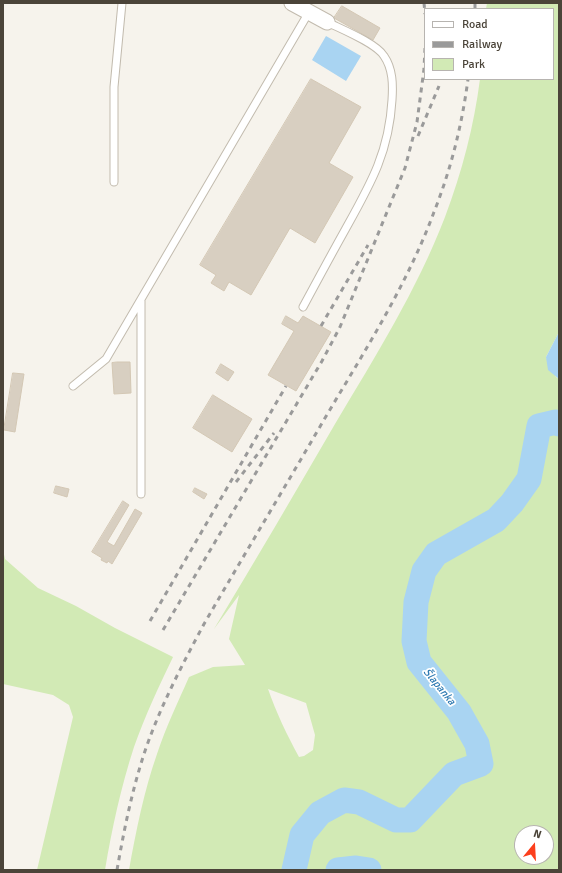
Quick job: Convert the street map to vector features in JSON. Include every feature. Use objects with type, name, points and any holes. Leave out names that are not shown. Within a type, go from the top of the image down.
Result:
[{"type":"street","points":[[292,3],[327,22]]},
{"type":"lane","points":[[114,182],[114,87],[122,3]]},
{"type":"lane","points":[[73,386],[106,359],[309,12]]},
{"type":"lane","points":[[303,307],[372,181],[386,142],[392,109],[393,86],[390,67],[384,55],[374,46],[327,22]]},
{"type":"lane","points":[[141,301],[141,494]]},
{"type":"green space","points":[[487,3],[559,3],[559,332],[546,357],[556,377],[559,379],[559,870],[129,870],[134,841],[152,768],[164,734],[189,677],[213,667],[245,665],[229,639],[239,595],[214,629],[380,348],[422,271],[451,200],[471,131],[480,80],[554,80],[554,8],[486,8]],"holes":[[[268,689],[306,703],[315,735],[313,750],[304,756],[299,757],[282,723]]]},
{"type":"green space","points":[[3,550],[5,559],[38,588],[76,606],[115,628],[173,657],[152,701],[134,747],[117,808],[105,870],[37,870],[73,717],[69,705],[53,695],[3,684]]},
{"type":"water","points":[[326,36],[361,56],[346,81],[312,60]]},
{"type":"water","points":[[559,332],[559,379],[548,370],[546,357]]},
{"type":"building","points":[[342,6],[380,28],[373,40],[334,18]]},
{"type":"building","points":[[311,79],[361,107],[329,163],[353,177],[315,243],[290,228],[251,295],[229,282],[224,291],[211,283],[216,275],[200,265]]},
{"type":"building","points":[[286,316],[298,323],[303,316],[331,332],[296,391],[268,375],[294,331],[282,324]]},
{"type":"building","points":[[130,362],[131,393],[114,394],[112,363]]},
{"type":"building","points":[[221,364],[234,372],[228,381],[216,373]]},
{"type":"building","points":[[13,373],[24,374],[15,432],[4,430]]},
{"type":"building","points":[[213,395],[252,419],[232,452],[193,428]]},
{"type":"building","points":[[56,486],[69,489],[67,497],[54,493]]},
{"type":"building","points":[[195,488],[207,494],[204,499],[193,492]]},
{"type":"building","points":[[123,501],[129,505],[107,542],[114,546],[135,509],[142,513],[112,564],[108,561],[107,563],[92,552]]},
{"type":"waterway","name":"Šlapanka","points":[[294,870],[302,835],[320,813],[344,800],[359,802],[396,820],[410,820],[454,774],[481,764],[477,744],[459,712],[419,662],[414,641],[416,602],[424,571],[436,554],[496,520],[512,503],[529,479],[539,426],[556,422],[559,424]]},
{"type":"waterway","name":"Šlapanka","points":[[338,870],[356,868],[369,870]]},
{"type":"railway","points":[[424,3],[424,8]]},
{"type":"railway","points":[[475,3],[475,8]]},
{"type":"railway","points":[[163,630],[322,361],[340,327],[405,168],[417,122],[424,69]]},
{"type":"railway","points":[[117,870],[136,780],[145,751],[164,702],[204,624],[370,343],[411,266],[434,212],[451,163],[463,113],[468,80]]},
{"type":"railway","points":[[418,136],[439,86]]},
{"type":"railway","points":[[321,326],[368,245]]},
{"type":"railway","points":[[150,621],[286,386]]},
{"type":"railway","points":[[236,482],[274,433]]}]
